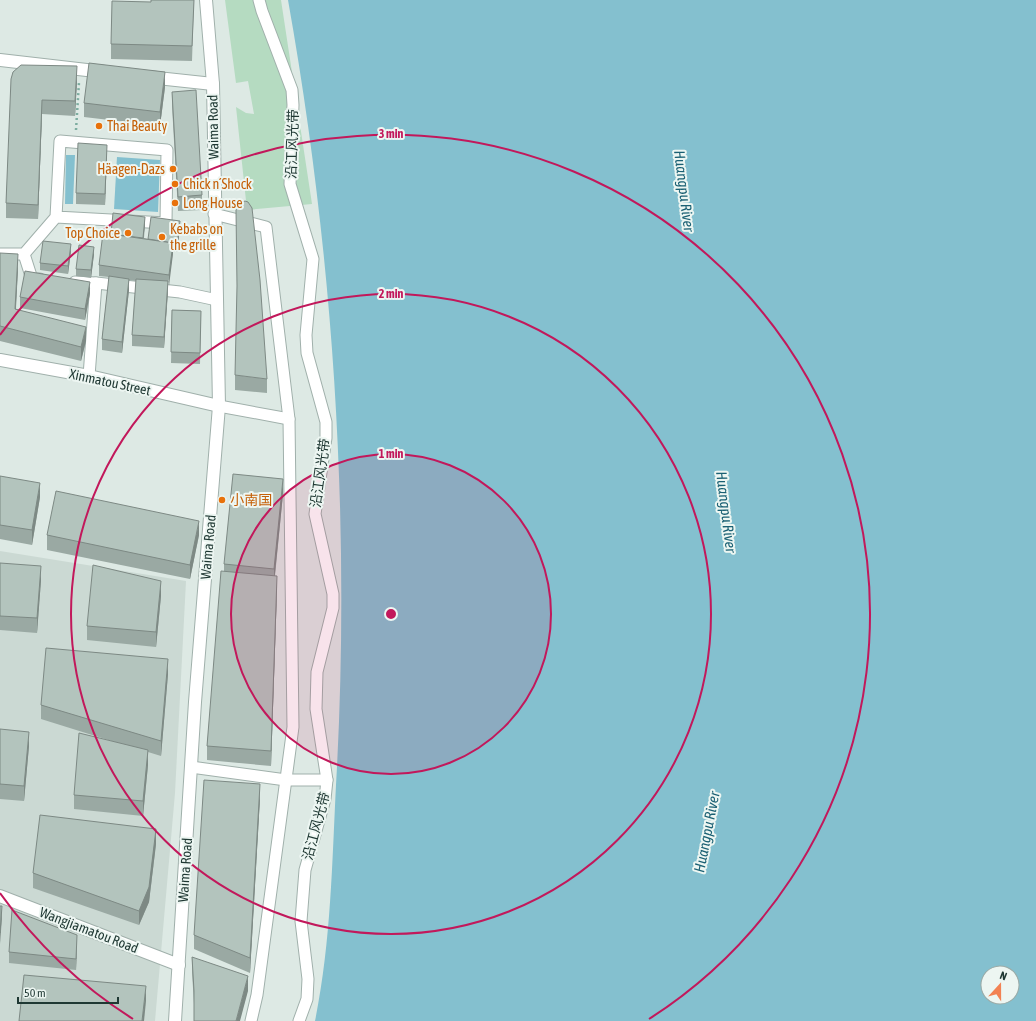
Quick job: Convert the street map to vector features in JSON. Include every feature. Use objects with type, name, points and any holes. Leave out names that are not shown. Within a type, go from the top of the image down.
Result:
[{"type":"street","name":"Waima Road","points":[[175,1021],[191,767],[219,406],[214,214],[213,84],[206,0]]},
{"type":"street","name":"沿江风光带","points":[[259,0],[292,90],[293,105],[290,184],[313,259],[306,335],[307,353],[326,422],[326,438],[315,514],[333,594],[333,608],[317,672],[316,709],[327,780],[325,799],[305,870],[301,921],[308,979],[307,999],[299,1021]]},
{"type":"street","points":[[0,60],[119,74]]},
{"type":"street","points":[[135,76],[213,84]]},
{"type":"street","points":[[0,254],[24,254],[56,217],[60,141],[167,150],[166,223],[56,217]]},
{"type":"street","points":[[214,214],[266,227],[289,419],[293,726],[257,995],[251,1021]]},
{"type":"street","points":[[24,254],[32,279],[48,280]]},
{"type":"street","points":[[64,281],[180,292],[217,300]]},
{"type":"street","points":[[89,376],[96,283]]},
{"type":"street","name":"Xinmatou Street","points":[[0,360],[89,376],[219,406]]},
{"type":"street","points":[[219,406],[289,419]]},
{"type":"street","points":[[191,767],[286,780],[327,780]]},
{"type":"street","name":"Wangjiamatou Road","points":[[0,896],[179,965]]},
{"type":"path","points":[[75,142],[80,69]]},
{"type":"shaded area","points":[[0,551],[186,581],[175,793],[155,1021],[0,1021]]},
{"type":"green space","points":[[225,0],[281,0],[312,204],[247,210],[236,107],[246,113],[254,114],[248,81],[236,83]]},
{"type":"water","name":"Huangpu River","points":[[288,0],[1036,0],[1036,1021],[315,1021],[328,933],[332,874],[340,687],[341,589],[340,490],[335,391],[317,195],[304,97]]},
{"type":"water","points":[[66,155],[75,155],[73,204],[65,204]]},
{"type":"water","points":[[117,157],[160,160],[158,212],[114,209]]},
{"type":"building","points":[[151,0],[194,0],[192,46],[111,44],[112,1],[151,2]]},
{"type":"building","points":[[89,63],[165,72],[160,112],[84,103]]},
{"type":"building","points":[[21,65],[77,66],[75,101],[42,100],[38,205],[6,203],[11,79],[13,72]]},
{"type":"building","points":[[196,90],[202,195],[178,197],[172,92]]},
{"type":"building","points":[[78,143],[107,145],[105,194],[76,193]]},
{"type":"building","points":[[245,201],[248,202],[252,208],[260,280],[267,379],[235,375],[237,286],[236,210],[238,204]]},
{"type":"building","points":[[113,213],[145,217],[143,238],[111,234]]},
{"type":"building","points":[[151,217],[180,221],[177,245],[148,239]]},
{"type":"building","points":[[103,233],[173,243],[169,275],[99,265]]},
{"type":"building","points":[[43,241],[71,244],[68,266],[40,263]]},
{"type":"building","points":[[79,245],[94,247],[91,270],[76,269]]},
{"type":"building","points":[[0,253],[18,254],[15,309],[86,327],[81,347],[0,326]]},
{"type":"building","points":[[25,271],[90,282],[85,309],[20,297]]},
{"type":"building","points":[[109,276],[129,279],[122,342],[102,339]]},
{"type":"building","points":[[136,279],[168,281],[164,337],[132,335]]},
{"type":"building","points":[[172,310],[201,311],[200,353],[171,352]]},
{"type":"building","points":[[233,474],[283,479],[274,569],[224,564]]},
{"type":"building","points":[[0,476],[40,483],[32,530],[0,525]]},
{"type":"building","points":[[56,491],[199,521],[190,565],[47,535]]},
{"type":"building","points":[[0,563],[41,566],[37,618],[0,616]]},
{"type":"building","points":[[93,565],[161,581],[156,632],[87,626]]},
{"type":"building","points":[[221,571],[277,576],[271,751],[207,746]]},
{"type":"building","points":[[46,648],[168,659],[161,741],[41,705]]},
{"type":"building","points":[[0,729],[29,732],[24,786],[0,784]]},
{"type":"building","points":[[79,733],[148,750],[143,801],[74,795]]},
{"type":"building","points":[[204,780],[260,784],[250,958],[194,935]]},
{"type":"building","points":[[40,815],[156,829],[149,887],[139,911],[33,873]]},
{"type":"building","points":[[0,906],[2,906],[0,933]]},
{"type":"building","points":[[12,910],[77,935],[76,959],[9,952]]},
{"type":"building","points":[[192,957],[248,976],[236,1021],[194,1021]]},
{"type":"building","points":[[24,975],[146,986],[142,1021],[19,1021]]},
{"type":"place","name":"Thai Beauty","points":[[99,126]]},
{"type":"place","name":"Häagen-Dazs","points":[[173,169]]},
{"type":"place","name":"Chick n´Shock","points":[[175,184]]},
{"type":"place","name":"Long House","points":[[175,203]]},
{"type":"place","name":"Top Choice","points":[[128,233]]},
{"type":"place","name":"Kebabs on the grille","points":[[162,237]]},
{"type":"place","name":"小南国","points":[[222,500]]}]
